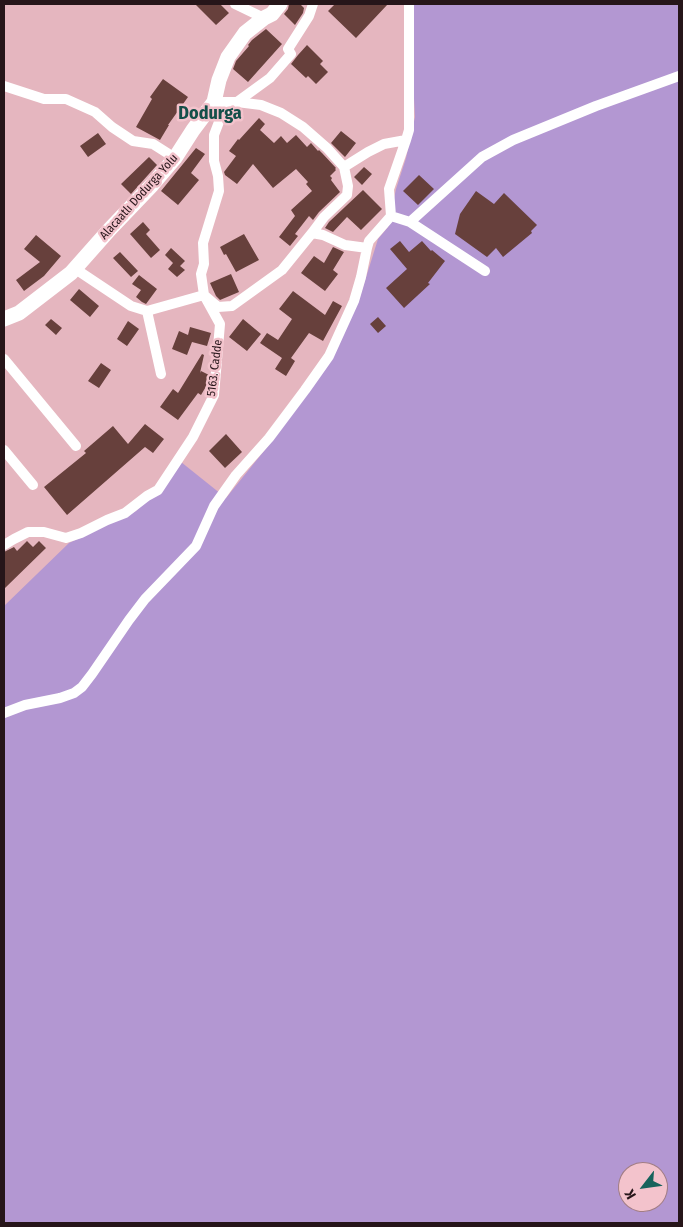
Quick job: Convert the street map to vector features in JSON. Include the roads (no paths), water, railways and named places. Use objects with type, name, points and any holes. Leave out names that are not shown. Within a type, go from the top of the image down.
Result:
[{"type":"street","points":[[235,4],[264,18]]},
{"type":"street","name":"Alacaatlı Dodurga Yolu","points":[[4,319],[19,313],[71,273],[175,158],[214,102],[219,80],[228,57],[245,33],[272,14],[280,4]]},
{"type":"street","points":[[214,102],[237,102],[261,105],[281,113],[304,127],[344,167],[348,186],[347,195],[324,217],[282,270],[232,306],[218,307],[204,295],[201,274],[204,264],[203,243],[219,191],[218,176],[214,162],[214,135],[222,114],[237,102],[270,78],[292,54],[288,49],[309,16],[312,4]]},
{"type":"street","points":[[4,712],[25,705],[60,698],[74,693],[82,687],[145,599],[196,546],[214,506],[236,475],[269,438],[329,356],[354,301],[369,241],[391,216],[388,189],[409,130],[409,4]]},
{"type":"street","points":[[410,222],[482,158],[513,140],[596,106],[679,76]]},
{"type":"street","points":[[4,86],[44,99],[66,99],[95,112],[133,141],[153,144],[175,158]]},
{"type":"street","points":[[344,167],[384,144],[406,140]]},
{"type":"street","points":[[391,216],[410,222],[485,271]]},
{"type":"street","points":[[312,233],[345,245],[367,248]]},
{"type":"street","points":[[74,268],[132,306],[147,311],[204,295]]},
{"type":"street","name":"5163. Cadde","points":[[4,545],[28,532],[44,532],[66,538],[81,533],[125,513],[158,490],[193,437],[214,395],[220,324],[204,295]]},
{"type":"street","points":[[147,311],[161,374]]},
{"type":"street","points":[[4,359],[76,446]]},
{"type":"street","points":[[4,450],[33,485]]},
{"type":"district","name":"Dodurga","points":[[210,114]]}]
